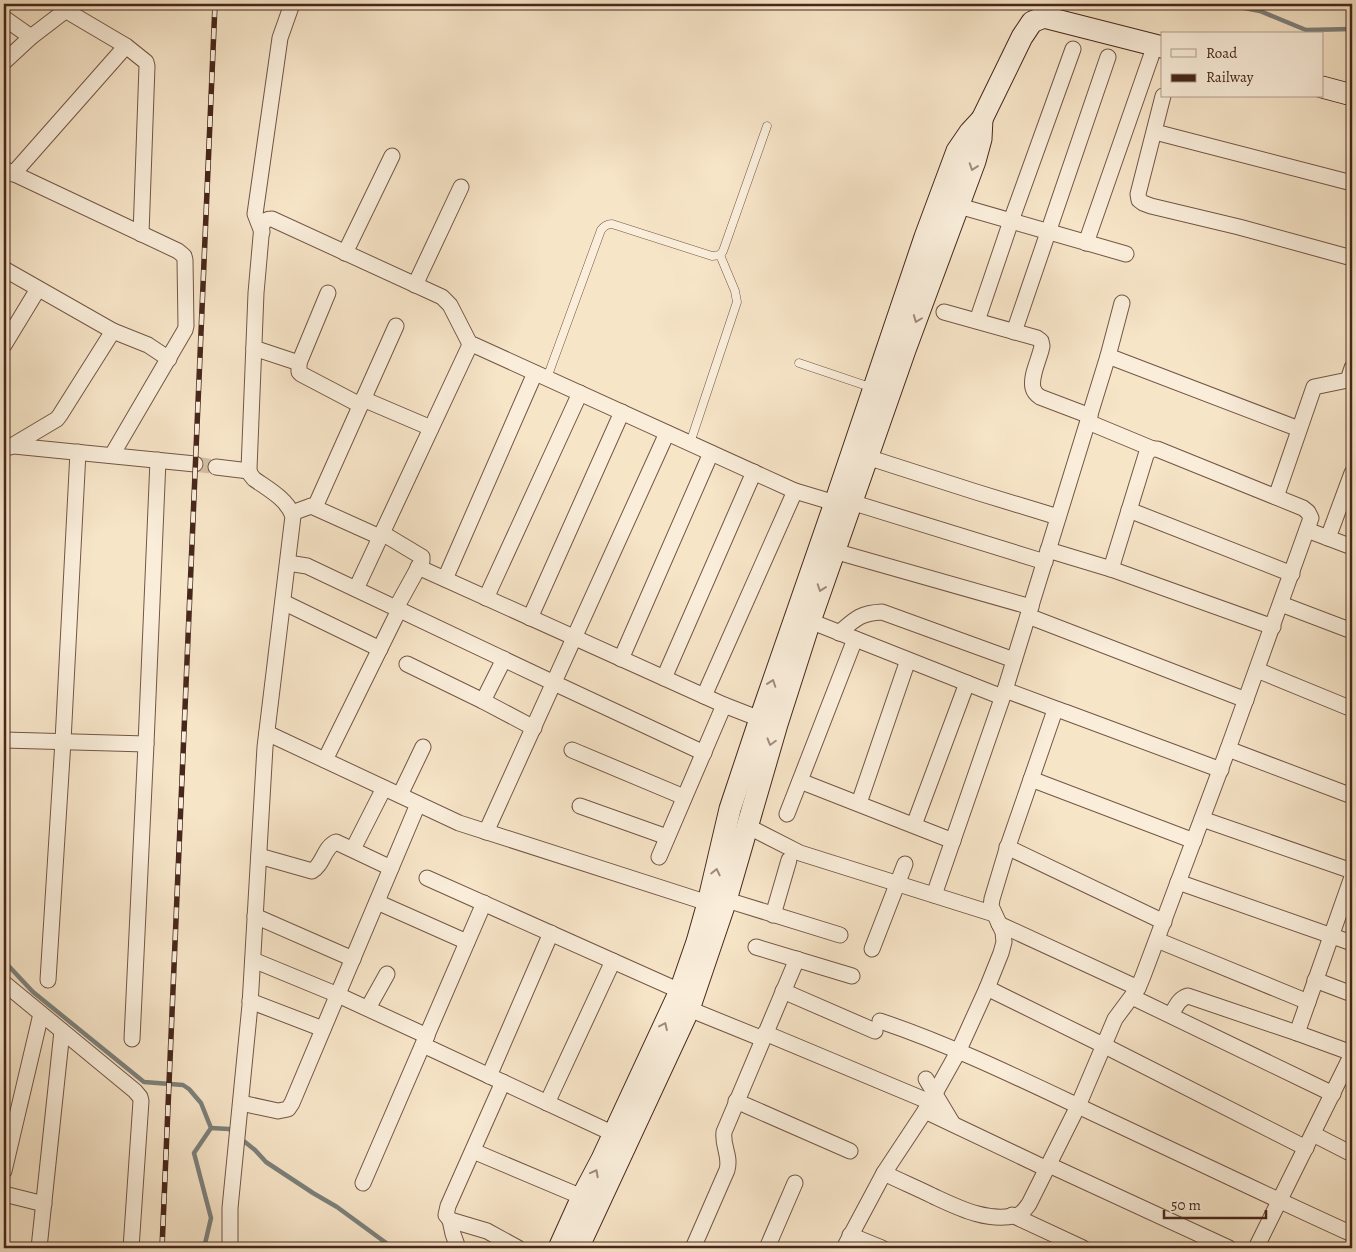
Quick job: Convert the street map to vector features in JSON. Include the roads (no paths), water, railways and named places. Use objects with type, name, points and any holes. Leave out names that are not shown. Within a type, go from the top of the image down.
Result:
[{"type":"street","points":[[262,232],[255,214],[280,38],[292,4]]},
{"type":"street","points":[[4,62],[69,6],[144,59],[148,66],[141,234]]},
{"type":"street","points":[[715,900],[730,809],[760,719],[842,499],[873,388],[925,236],[957,151],[982,119],[1022,37],[1032,22],[1044,17],[1159,46],[1086,243]]},
{"type":"street","points":[[4,18],[31,37]]},
{"type":"street","points":[[112,455],[183,336],[186,326],[184,256],[178,251],[8,172],[126,46]]},
{"type":"street","points":[[977,321],[1073,49]]},
{"type":"street","points":[[1014,332],[1108,57]]},
{"type":"street","points":[[1324,88],[1352,95]]},
{"type":"street","points":[[1163,98],[1138,194],[1139,200],[1143,203],[1352,258]]},
{"type":"street","points":[[578,1248],[685,1000],[697,942],[747,826],[780,714],[834,551],[842,499],[867,457],[975,161],[981,139],[982,119]]},
{"type":"street","points":[[1155,132],[1352,183]]},
{"type":"street","points":[[345,253],[392,156]]},
{"type":"street","points":[[415,285],[461,187]]},
{"type":"street","points":[[959,206],[1126,254]]},
{"type":"street","points":[[230,1248],[230,1208],[253,960],[265,747],[293,522],[292,512],[285,502],[254,478],[249,471],[256,294],[264,221],[272,220],[447,301],[471,346]]},
{"type":"street","points":[[4,269],[113,331],[148,345],[169,359]]},
{"type":"street","points":[[4,345],[38,288]]},
{"type":"street","points":[[328,293],[299,363],[298,368],[301,374],[361,402],[431,428]]},
{"type":"street","points":[[934,895],[1004,694],[1089,419],[1122,303]]},
{"type":"street","points":[[884,1174],[960,1208],[978,1214],[1002,1217],[1019,1214],[1029,1204],[1078,1106],[1115,1019],[1135,992],[1157,940],[1221,770],[1311,518],[1303,508],[1158,449],[1153,449],[1040,398],[1035,393],[1032,380],[1042,346],[1041,341],[1037,338],[944,312]]},
{"type":"street","points":[[314,507],[396,326]]},
{"type":"street","points":[[9,447],[60,415],[113,331]]},
{"type":"street","points":[[471,346],[477,346],[795,491],[842,499],[1046,556],[1111,570],[1273,627]]},
{"type":"street","points":[[356,589],[471,346]]},
{"type":"street","points":[[254,348],[299,363]]},
{"type":"street","points":[[1108,356],[1299,429]]},
{"type":"street","points":[[1276,497],[1314,387],[1348,380],[1352,368]]},
{"type":"street","points":[[445,579],[541,375]]},
{"type":"street","points":[[486,598],[580,393]]},
{"type":"street","points":[[530,618],[622,412]]},
{"type":"street","points":[[486,832],[667,433]]},
{"type":"street","points":[[9,447],[195,464]]},
{"type":"street","points":[[1111,570],[1146,455],[1150,449],[1153,449]]},
{"type":"street","points":[[48,980],[78,452]]},
{"type":"street","points":[[621,659],[711,453]]},
{"type":"street","points":[[867,457],[1058,517]]},
{"type":"street","points":[[132,1039],[158,460]]},
{"type":"street","points":[[216,467],[249,471]]},
{"type":"street","points":[[664,678],[754,472]]},
{"type":"street","points":[[1328,538],[1352,473]]},
{"type":"street","points":[[704,696],[795,491]]},
{"type":"street","points":[[292,512],[308,506],[314,507],[381,535],[420,555],[422,559],[380,650],[324,760]]},
{"type":"street","points":[[1129,510],[1292,574]]},
{"type":"street","points":[[1307,530],[1352,547]]},
{"type":"street","points":[[834,551],[1030,611],[1246,700]]},
{"type":"street","points":[[288,563],[307,566],[704,752]]},
{"type":"street","points":[[418,568],[724,705],[760,719]]},
{"type":"street","points":[[283,602],[380,650]]},
{"type":"street","points":[[1281,604],[1352,631]]},
{"type":"street","points":[[838,633],[858,616],[869,612],[882,612],[1014,660]]},
{"type":"street","points":[[810,621],[968,683],[1059,710],[1221,770]]},
{"type":"street","points":[[788,814],[855,639]]},
{"type":"street","points":[[482,701],[504,659]]},
{"type":"street","points":[[859,803],[908,660]]},
{"type":"street","points":[[408,664],[534,728]]},
{"type":"street","points":[[1257,670],[1352,709]]},
{"type":"street","points":[[914,825],[968,683]]},
{"type":"street","points":[[658,857],[724,705]]},
{"type":"street","points":[[882,1248],[847,1242],[884,1174],[930,1102],[958,1052],[1001,953],[1004,942],[1003,932],[991,906],[992,898],[1007,847],[1054,714],[1059,710]]},
{"type":"street","points":[[267,733],[459,823],[840,936]]},
{"type":"street","points":[[4,740],[146,744]]},
{"type":"street","points":[[400,796],[423,747]]},
{"type":"street","points":[[1228,749],[1352,796]]},
{"type":"street","points":[[572,750],[684,797]]},
{"type":"street","points":[[1031,779],[1194,841]]},
{"type":"street","points":[[800,781],[952,841]]},
{"type":"street","points":[[353,849],[384,788]]},
{"type":"street","points":[[241,1103],[278,1112],[288,1109],[292,1103],[418,804]]},
{"type":"street","points":[[580,806],[667,837]]},
{"type":"street","points":[[1202,819],[1351,880],[1296,1033]]},
{"type":"street","points":[[747,826],[800,852],[934,895],[997,919],[1135,992],[1171,1015],[1333,1094]]},
{"type":"street","points":[[259,856],[312,871],[333,842],[353,849],[391,868]]},
{"type":"street","points":[[1007,847],[1164,922]]},
{"type":"street","points":[[773,915],[789,860]]},
{"type":"street","points":[[872,949],[905,864]]},
{"type":"street","points":[[427,878],[613,961],[685,1000],[764,1036],[930,1102],[953,1124],[1229,1248]]},
{"type":"street","points":[[1178,882],[1352,943]]},
{"type":"street","points":[[377,902],[467,942]]},
{"type":"street","points":[[363,1183],[484,903]]},
{"type":"street","points":[[256,916],[353,960]]},
{"type":"street","points":[[458,1248],[450,1220],[446,1215],[448,1206],[473,1151],[496,1079],[551,933]]},
{"type":"street","points":[[1157,940],[1308,1002]]},
{"type":"street","points":[[756,947],[852,976]]},
{"type":"street","points":[[693,1248],[727,1170],[729,1162],[723,1140],[724,1132],[797,959]]},
{"type":"street","points":[[253,960],[368,1008],[496,1079],[614,1134]]},
{"type":"street","points":[[547,1103],[613,961]]},
{"type":"street","points":[[368,1008],[387,974]]},
{"type":"street","points":[[1315,980],[1352,994]]},
{"type":"street","points":[[4,983],[134,1090],[140,1097],[131,1248]]},
{"type":"street","points":[[987,988],[1306,1148]]},
{"type":"street","points":[[783,991],[878,1026],[958,1052],[1352,1234]]},
{"type":"street","points":[[1171,1015],[1182,998],[1188,996],[1352,1054],[1256,1248]]},
{"type":"street","points":[[559,1248],[582,1196],[685,1000]]},
{"type":"street","points":[[250,1001],[324,1029]]},
{"type":"street","points":[[4,1171],[41,1014]]},
{"type":"street","points":[[39,1248],[62,1031]]},
{"type":"street","points":[[926,1079],[930,1102]]},
{"type":"street","points":[[736,1101],[850,1151]]},
{"type":"street","points":[[1313,1134],[1352,1154]]},
{"type":"street","points":[[473,1151],[582,1196]]},
{"type":"street","points":[[767,1248],[795,1183]]},
{"type":"street","points":[[4,1194],[44,1204]]},
{"type":"street","points":[[1012,1215],[1083,1248]]},
{"type":"street","points":[[450,1220],[487,1231],[518,1248]]},
{"type":"lane","points":[[541,375],[604,226],[612,224],[712,256],[720,255],[767,126]]},
{"type":"lane","points":[[690,443],[736,302],[735,291],[720,255]]},
{"type":"lane","points":[[800,363],[873,388]]},
{"type":"waterway","points":[[1224,4],[1260,11],[1306,30],[1352,29]]},
{"type":"waterway","points":[[4,961],[33,992],[144,1082],[183,1085],[201,1103],[211,1128],[194,1153],[211,1218],[204,1248]]},
{"type":"waterway","points":[[211,1128],[229,1129],[234,1133]]},
{"type":"waterway","points":[[240,1138],[266,1162],[337,1207],[393,1248]]},
{"type":"tunnel","points":[[195,464],[216,467]]},
{"type":"railway","points":[[162,1248],[215,4]]}]
